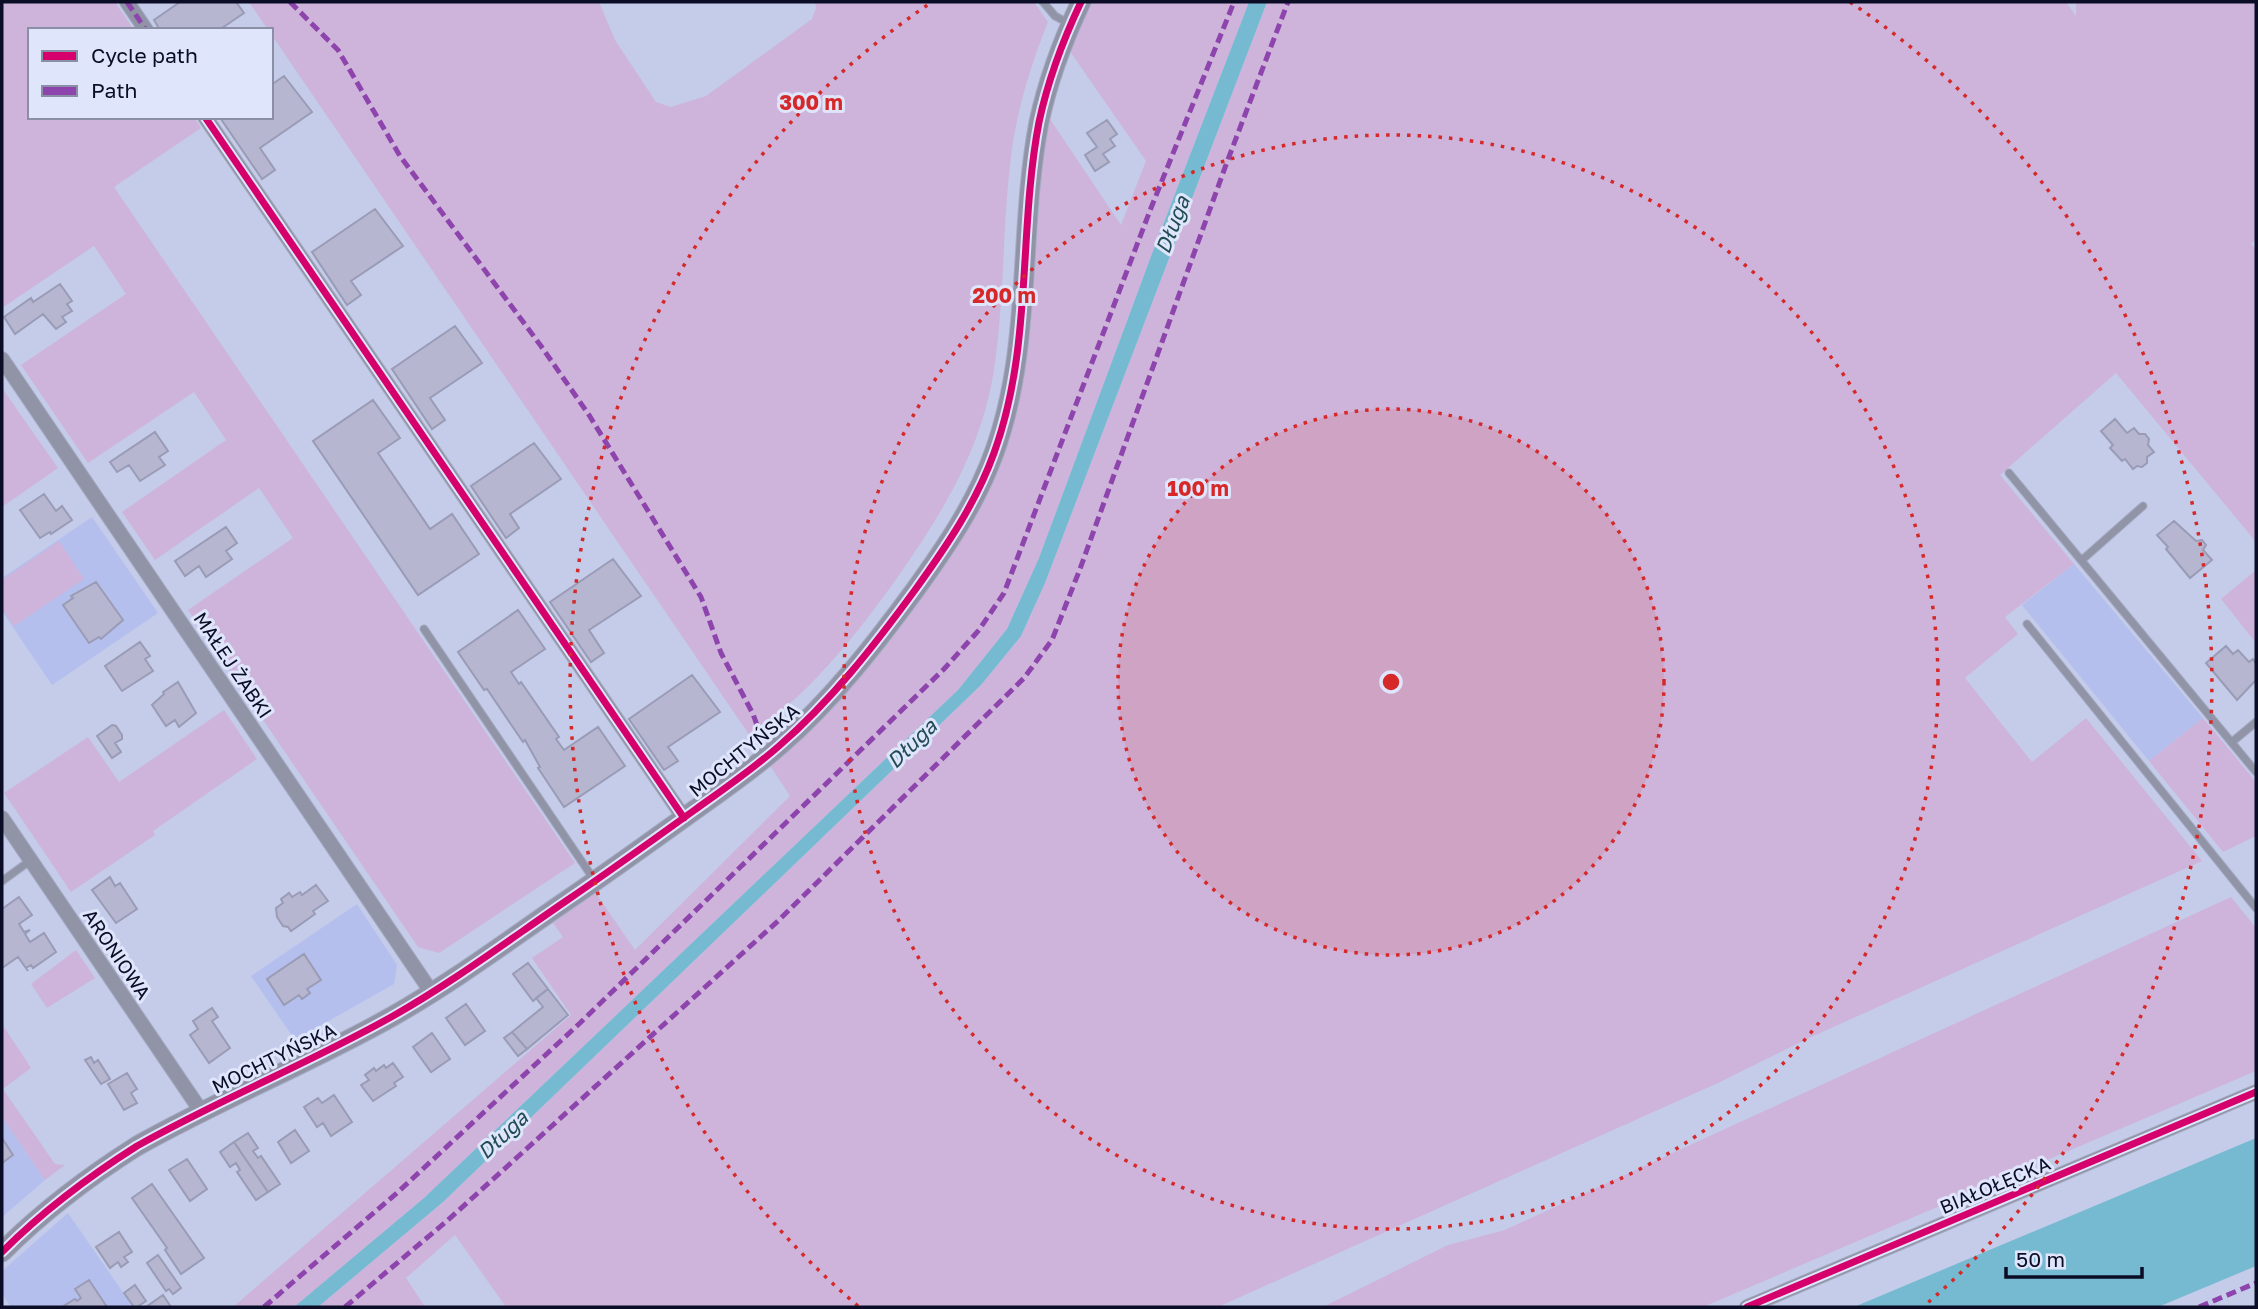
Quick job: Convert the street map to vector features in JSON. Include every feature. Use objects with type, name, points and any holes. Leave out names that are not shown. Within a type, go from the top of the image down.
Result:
[{"type":"street","points":[[127,2],[145,28]]},
{"type":"street","name":"MOCHTYŃSKA","points":[[2,1252],[51,1207],[105,1166],[137,1146],[201,1111],[379,1024],[432,993],[684,818],[779,746],[834,692],[890,624],[949,543],[973,501],[994,455],[1015,377],[1039,122],[1050,80],[1081,2]]},
{"type":"street","points":[[206,119],[684,818]]},
{"type":"street","name":"MAŁEJ ŻABKI","points":[[2,359],[432,993]]},
{"type":"street","name":"ARONIOWA","points":[[2,818],[201,1111]]},
{"type":"street","name":"BIAŁOŁĘCKA","points":[[1746,1307],[2256,1092]]},
{"type":"lane","points":[[1043,2],[1055,16],[1070,25]]},
{"type":"lane","points":[[2009,473],[2256,772]]},
{"type":"lane","points":[[2082,560],[2143,506]]},
{"type":"lane","points":[[2027,624],[2256,908]]},
{"type":"lane","points":[[424,629],[595,881]]},
{"type":"lane","points":[[2232,742],[2256,722]]},
{"type":"lane","points":[[2,881],[31,860]]},
{"type":"shaded area","points":[[2,2],[115,2],[133,28],[28,28],[28,119],[195,119],[201,128],[114,187],[575,863],[439,953],[418,947],[188,610],[293,538],[259,488],[155,560],[122,512],[226,440],[194,392],[88,463],[21,365],[126,294],[94,246],[2,308]]},
{"type":"shaded area","points":[[249,2],[599,2],[615,40],[656,102],[671,107],[706,96],[812,19],[815,2],[1034,2],[1048,22],[1026,84],[1015,133],[1009,176],[994,370],[980,427],[970,454],[930,529],[865,622],[792,702],[750,736],[273,37],[273,28],[267,28]]},
{"type":"shaded area","points":[[1091,2],[1249,2],[1039,558],[1007,629],[958,690],[424,1198],[294,1307],[233,1307],[571,1015],[532,958],[563,937],[553,923],[595,892],[635,950],[790,796],[769,764],[827,711],[885,646],[967,530],[989,490],[1009,437],[1026,362],[1031,325],[1042,154],[1048,116],[1121,225],[1146,161],[1069,50]]},
{"type":"shaded area","points":[[1267,2],[2066,2],[2076,16],[2076,2],[2256,2],[2256,241],[2251,243],[2256,250],[2256,542],[2116,373],[2000,475],[2074,564],[2005,617],[2018,634],[1965,678],[2032,762],[2086,718],[2202,861],[1809,1038],[1718,1083],[1218,1307],[506,1307],[455,1235],[406,1278],[425,1307],[318,1307],[443,1202],[981,685],[1021,636],[1045,583]]},
{"type":"shaded area","points":[[2,388],[58,468],[2,507]]},
{"type":"shaded area","points":[[92,517],[158,613],[52,685],[2,611],[2,578]]},
{"type":"shaded area","points":[[59,541],[84,579],[14,626],[2,609],[2,580]]},
{"type":"shaded area","points":[[2074,564],[2203,718],[2149,761],[2022,605]]},
{"type":"shaded area","points":[[2256,570],[2256,643],[2221,599]]},
{"type":"shaded area","points":[[224,710],[257,759],[153,831],[155,835],[71,892],[4,793],[88,737],[119,782]]},
{"type":"shaded area","points":[[2203,718],[2256,782],[2256,836],[2223,852],[2149,761]]},
{"type":"shaded area","points":[[2231,897],[2256,928],[2256,1071],[1703,1307],[1323,1307],[1448,1245],[1505,1230]]},
{"type":"shaded area","points":[[357,904],[397,965],[394,984],[295,1040],[251,976]]},
{"type":"shaded area","points":[[76,950],[95,978],[47,1008],[31,984]]},
{"type":"shaded area","points":[[2,1024],[31,1068],[3,1089],[55,1164],[65,1165],[45,1180],[2,1117]]},
{"type":"shaded area","points":[[2,1117],[45,1180],[2,1217]]},
{"type":"shaded area","points":[[68,1213],[133,1307],[11,1307],[2,1294],[2,1271]]},
{"type":"water","name":"Długa","points":[[1249,2],[1267,2],[1045,583],[1021,636],[981,685],[443,1202],[318,1307],[294,1307],[424,1198],[958,690],[1007,629],[1039,558]]},
{"type":"water","points":[[2256,1138],[2256,1266],[2158,1307],[1854,1307]]},
{"type":"building","points":[[180,2],[236,2],[244,13],[222,28],[159,28],[154,20]]},
{"type":"building","points":[[284,76],[312,112],[260,148],[275,170],[262,179],[221,119],[273,119],[273,84]]},
{"type":"building","points":[[1107,120],[1117,134],[1110,139],[1115,146],[1103,154],[1109,162],[1095,171],[1085,155],[1097,147],[1087,133]]},
{"type":"building","points":[[375,209],[403,246],[351,281],[361,295],[347,305],[312,252]]},
{"type":"building","points":[[60,284],[72,301],[67,304],[72,311],[62,317],[66,322],[56,329],[43,314],[15,334],[4,317],[31,298],[33,302]]},
{"type":"building","points":[[455,326],[482,363],[430,398],[445,420],[432,429],[392,369]]},
{"type":"building","points":[[373,400],[400,438],[378,453],[430,529],[452,514],[479,554],[418,595],[313,441]]},
{"type":"building","points":[[2115,419],[2127,433],[2134,428],[2149,439],[2148,445],[2154,452],[2147,457],[2147,463],[2142,467],[2133,469],[2110,448],[2113,445],[2101,431]]},
{"type":"building","points":[[155,432],[168,451],[159,457],[165,465],[140,481],[129,465],[117,472],[110,462]]},
{"type":"building","points":[[534,443],[561,479],[510,514],[519,528],[506,538],[471,486]]},
{"type":"building","points":[[44,494],[56,511],[62,506],[72,520],[40,538],[20,510]]},
{"type":"building","points":[[2174,521],[2196,541],[2202,540],[2206,545],[2203,550],[2212,560],[2190,578],[2157,535]]},
{"type":"building","points":[[226,527],[237,543],[226,551],[232,559],[206,577],[199,566],[185,576],[175,561]]},
{"type":"building","points":[[613,559],[641,596],[589,630],[604,653],[591,662],[550,602]]},
{"type":"building","points":[[96,582],[123,620],[101,639],[99,637],[89,643],[63,605],[73,598],[71,596]]},
{"type":"building","points":[[518,610],[545,649],[511,672],[519,684],[521,682],[559,737],[556,739],[564,750],[598,727],[625,766],[564,807],[538,768],[540,767],[525,740],[523,742],[458,652]]},
{"type":"building","points":[[140,642],[150,656],[145,659],[153,671],[122,691],[105,666]]},
{"type":"building","points":[[2226,646],[2233,654],[2238,650],[2249,662],[2253,659],[2256,664],[2256,680],[2237,700],[2206,663]]},
{"type":"building","points":[[692,675],[720,712],[668,747],[678,761],[664,770],[629,719]]},
{"type":"building","points":[[178,682],[196,713],[179,727],[175,720],[166,726],[152,705],[163,692]]},
{"type":"building","points":[[112,725],[116,726],[122,739],[115,743],[121,752],[112,758],[97,736]]},
{"type":"building","points":[[110,877],[115,886],[120,883],[137,909],[116,923],[92,890]]},
{"type":"building","points":[[316,885],[328,901],[291,931],[283,926],[277,917],[276,908],[283,903],[281,899],[289,893],[292,897],[300,892],[302,895]]},
{"type":"building","points":[[19,897],[32,915],[19,924],[24,932],[30,930],[25,934],[30,942],[44,933],[56,952],[33,968],[31,965],[26,968],[28,971],[18,957],[2,968],[2,909]]},
{"type":"building","points":[[304,954],[321,980],[307,989],[310,993],[302,999],[299,995],[284,1005],[267,979]]},
{"type":"building","points":[[528,963],[548,989],[533,1001],[513,974]]},
{"type":"building","points":[[548,989],[568,1015],[527,1049],[512,1032],[543,1007],[536,998]]},
{"type":"building","points":[[466,1004],[485,1031],[465,1045],[446,1018]]},
{"type":"building","points":[[212,1008],[218,1017],[212,1021],[230,1048],[209,1063],[190,1035],[198,1029],[193,1021]]},
{"type":"building","points":[[512,1032],[527,1049],[518,1056],[504,1038]]},
{"type":"building","points":[[432,1033],[450,1059],[431,1072],[413,1047]]},
{"type":"building","points":[[91,1057],[94,1063],[98,1060],[110,1079],[101,1084],[85,1060]]},
{"type":"building","points":[[393,1063],[403,1077],[394,1083],[396,1086],[373,1101],[361,1085],[369,1080],[365,1075],[374,1068],[376,1071]]},
{"type":"building","points":[[127,1073],[137,1089],[131,1093],[137,1103],[124,1110],[108,1084]]},
{"type":"building","points":[[334,1095],[352,1122],[331,1136],[323,1123],[317,1127],[304,1107],[318,1098],[322,1103]]},
{"type":"building","points":[[295,1130],[309,1151],[291,1163],[278,1142]]},
{"type":"building","points":[[248,1133],[258,1148],[253,1151],[258,1158],[261,1156],[280,1184],[268,1192],[234,1142]]},
{"type":"building","points":[[2,1138],[13,1155],[2,1163]]},
{"type":"building","points":[[234,1142],[268,1192],[256,1200],[237,1172],[240,1170],[236,1163],[230,1167],[220,1152]]},
{"type":"building","points":[[187,1159],[207,1189],[190,1201],[169,1170]]},
{"type":"building","points":[[152,1184],[204,1258],[181,1274],[165,1250],[167,1248],[132,1198]]},
{"type":"building","points":[[119,1232],[132,1252],[124,1257],[128,1262],[121,1267],[118,1262],[110,1268],[96,1247]]},
{"type":"building","points":[[158,1255],[181,1288],[173,1294],[169,1289],[166,1291],[147,1263]]},
{"type":"building","points":[[89,1280],[107,1307],[62,1307],[81,1298],[75,1289]]},
{"type":"building","points":[[135,1285],[146,1301],[137,1307],[134,1307],[124,1293]]},
{"type":"building","points":[[163,1295],[171,1307],[146,1307]]},
{"type":"marked path","points":[[127,2],[145,28]]},
{"type":"marked path","points":[[290,2],[338,50],[400,156],[589,415],[701,597],[721,653],[753,714],[758,728],[752,738]]},
{"type":"marked path","points":[[264,1307],[398,1192],[580,1023],[944,669],[979,630],[1004,593],[1151,208],[1234,2]]},
{"type":"marked path","points":[[345,1307],[448,1220],[778,921],[1024,678],[1052,640],[1288,2]]},
{"type":"marked path","points":[[2199,1307],[2256,1283]]},
{"type":"cycle path","points":[[2,1252],[66,1195],[137,1146],[200,1112],[362,1033],[415,1003],[481,960],[749,771],[798,729],[851,672],[900,611],[949,541],[969,507],[994,453],[1015,372],[1039,122],[1057,60],[1081,2]]},
{"type":"cycle path","points":[[206,119],[684,818]]},
{"type":"cycle path","points":[[1747,1307],[2256,1092]]}]
